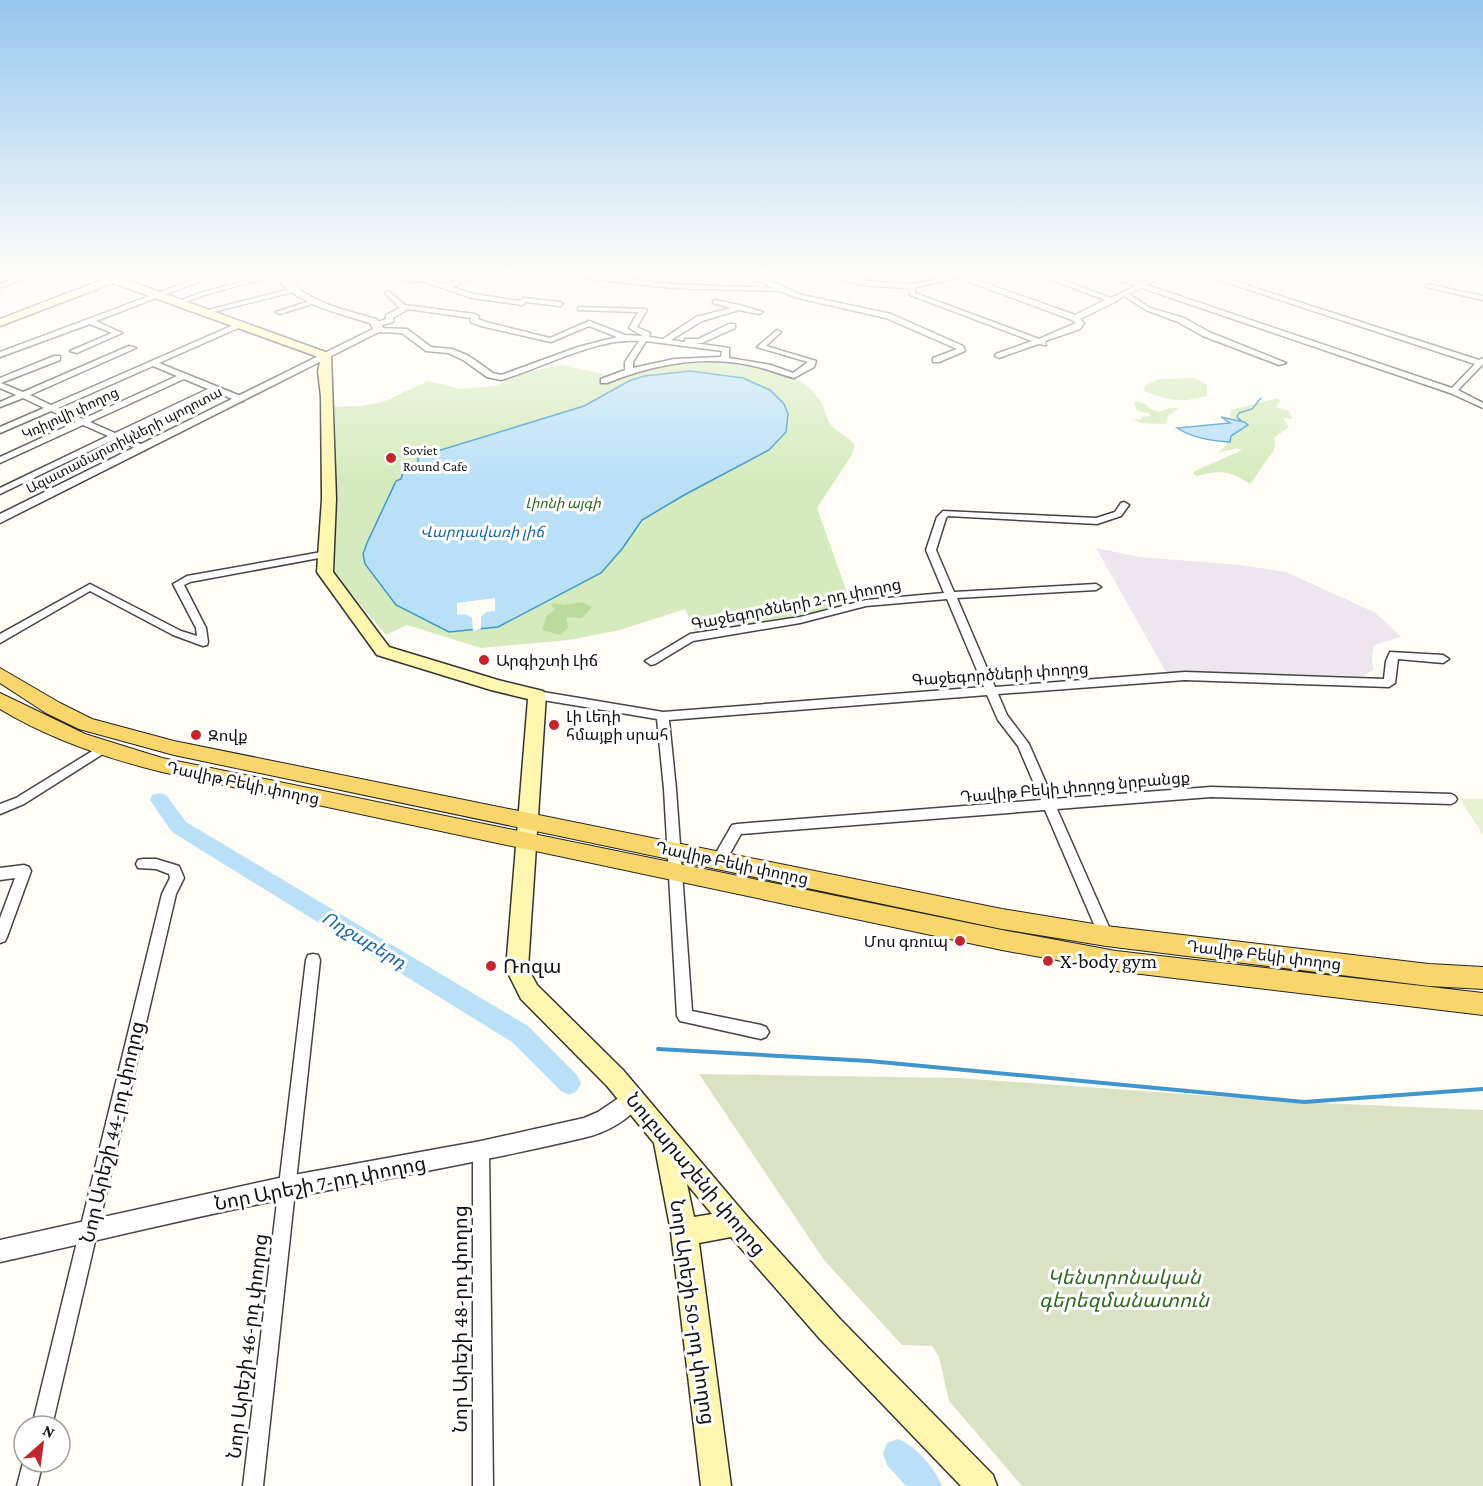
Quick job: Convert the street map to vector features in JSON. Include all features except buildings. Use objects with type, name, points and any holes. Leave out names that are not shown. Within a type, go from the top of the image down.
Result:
[{"type":"main road","points":[[286,342],[327,358],[324,370],[328,433],[325,572],[383,651],[497,686],[537,695]]},
{"type":"main road","name":"Դավիթ Բեկի փողոց","points":[[0,674],[53,708],[86,724],[123,735],[1002,940],[1116,961],[1446,1002],[1483,1004]]},
{"type":"main road","name":"Նուբարաշենի փողոց","points":[[537,695],[517,969],[529,992],[632,1099],[736,1223],[830,1329],[982,1486]]},
{"type":"main road","name":"Դավիթ Բեկի փողոց","points":[[0,700],[33,721],[102,749],[162,765],[528,831]]},
{"type":"main road","name":"Դավիթ Բեկի փողոց","points":[[675,862],[719,860],[1002,919],[1106,936],[1430,975],[1483,978]]},
{"type":"main road","name":"Նոր Արեշի 50-րդ փողոց","points":[[665,1138],[684,1232],[716,1486]]},
{"type":"main road","points":[[684,1232],[736,1223]]},
{"type":"street","points":[[0,356],[35,342]]},
{"type":"street","points":[[74,351],[95,342]]},
{"type":"street","points":[[0,430],[200,342]]},
{"type":"street","name":"Ազատամարտիկների պողոտա","points":[[0,519],[327,358],[354,342]]},
{"type":"street","points":[[418,342],[429,349],[449,351],[466,358],[490,375],[501,378],[581,349],[607,342]]},
{"type":"street","points":[[627,371],[628,362],[642,342]]},
{"type":"street","points":[[675,342],[726,350],[725,358]]},
{"type":"street","points":[[604,381],[627,371],[683,361],[725,358],[765,365],[794,376],[811,365],[812,361],[761,347],[766,342]]},
{"type":"street","points":[[936,360],[961,351],[960,348],[947,342]]},
{"type":"street","points":[[999,356],[1039,342]]},
{"type":"street","points":[[1228,342],[1282,363]]},
{"type":"street","points":[[1308,342],[1453,391],[1483,406]]},
{"type":"street","points":[[1407,342],[1480,367],[1453,391]]},
{"type":"street","points":[[0,405],[132,348]]},
{"type":"street","points":[[0,383],[57,358]]},
{"type":"street","points":[[152,363],[240,399]]},
{"type":"street","name":"Կռիլովի փողոց","points":[[0,460],[183,376]]},
{"type":"street","points":[[0,383],[142,448]]},
{"type":"street","points":[[0,492],[215,388]]},
{"type":"street","points":[[1106,936],[1023,744],[1002,717],[990,692],[952,595],[931,550],[942,517],[946,513],[1097,521],[1118,514],[1124,506]]},
{"type":"street","points":[[0,639],[90,587],[177,633],[203,642],[201,628],[178,584],[187,579],[327,555]]},
{"type":"street","name":"Գաջեգործների 2-րդ փողոց","points":[[651,661],[690,638],[800,620],[866,603],[952,595],[1096,587]]},
{"type":"street","name":"Գաջեգործների փողոց","points":[[537,695],[663,716],[1185,676],[1389,683],[1391,660],[1394,655],[1443,659]]},
{"type":"street","points":[[663,716],[685,1016],[761,1032]]},
{"type":"street","points":[[0,809],[20,801],[102,749]]},
{"type":"street","name":"Դավիթ Բեկի փողոց նրբանցք","points":[[719,860],[737,829],[1211,792],[1451,799]]},
{"type":"street","name":"Նոր Արեշի 44-րդ փողոց","points":[[45,1414],[169,894],[177,878],[174,870],[156,864],[143,864]]},
{"type":"street","points":[[0,874],[24,871],[0,937]]},
{"type":"street","name":"Նոր Արեշի 46-րդ փողոց","points":[[253,1486],[313,960]]},
{"type":"street","name":"Նոր Արեշի 7-րդ փողոց","points":[[0,1251],[288,1187],[481,1151],[584,1128],[605,1120],[632,1099]]},
{"type":"street","name":"Նոր Արեշի 48-րդ փողոց","points":[[481,1151],[483,1486]]},
{"type":"shaded area","points":[[1096,548],[1140,557],[1240,565],[1286,572],[1376,613],[1401,637],[1374,645],[1373,670],[1363,676],[1166,672]]},
{"type":"green space","name":"Լիոնի այգի","points":[[726,360],[777,371],[800,381],[819,399],[831,425],[855,446],[851,456],[817,508],[851,604],[776,621],[696,634],[685,609],[620,630],[569,640],[481,648],[407,625],[386,635],[331,570],[335,473],[332,407],[361,406],[383,402],[428,381],[461,389],[495,386],[526,372],[562,365],[608,375],[662,366]]},
{"type":"green space","points":[[1195,378],[1207,385],[1207,396],[1190,400],[1175,400],[1144,391],[1145,386],[1158,379]]},
{"type":"green space","points":[[1278,398],[1280,401],[1276,407],[1289,411],[1293,419],[1283,418],[1289,427],[1275,437],[1274,450],[1250,484],[1230,474],[1212,473],[1196,476],[1193,473],[1242,450],[1237,448],[1218,453],[1244,422],[1230,417],[1231,410]]},
{"type":"green space","points":[[1134,401],[1146,404],[1149,408],[1159,412],[1179,408],[1169,415],[1165,424],[1141,423],[1132,419],[1141,420],[1142,417],[1151,416],[1149,413],[1137,411]]},
{"type":"green space","points":[[582,602],[592,607],[582,618],[566,617],[568,627],[561,635],[542,630],[547,615],[555,610],[551,605]]},
{"type":"green space","points":[[1460,799],[1483,799],[1483,835]]},
{"type":"green space","name":"Կենտրոնական գերեզմանատուն","points":[[699,1074],[958,1078],[1296,1102],[1483,1110],[1483,1486],[1022,1486],[949,1401],[939,1357],[932,1346],[902,1345],[824,1260]]},
{"type":"water","name":"Վարդավառի լիճ","points":[[690,371],[743,378],[770,390],[784,404],[788,414],[786,432],[769,450],[642,520],[622,549],[601,573],[498,627],[449,632],[396,605],[365,564],[363,554],[367,543],[396,481],[401,479],[404,469],[418,467],[418,457],[584,406],[629,381],[644,376]]},
{"type":"water","points":[[1221,417],[1248,425],[1231,436],[1230,442],[1196,437],[1177,428],[1230,423]]},
{"type":"pier","points":[[495,598],[495,611],[486,612],[481,617],[481,629],[473,631],[472,618],[465,614],[457,615],[457,603]]},
{"type":"waterway","points":[[1241,421],[1237,417],[1239,413],[1252,409],[1261,398]]},
{"type":"waterway","name":"Ողջաբերդ","points":[[159,800],[179,827],[520,1034],[569,1083]]},
{"type":"waterway","points":[[658,1049],[869,1061],[1304,1102],[1483,1089]]},
{"type":"waterway","name":"Ողջաբերդ","points":[[898,1454],[927,1486]]},
{"type":"place","name":"Soviet Round Cafe","points":[[391,458]]},
{"type":"place","name":"Արգիշտի Լիճ","points":[[484,660]]},
{"type":"place","name":"Լի Լեդի հմայքի սրահ","points":[[554,725]]},
{"type":"place","name":"Զովք","points":[[196,735]]},
{"type":"place","name":"Մոս գռուպ","points":[[960,941]]},
{"type":"place","name":"X-body gym","points":[[1048,961]]},
{"type":"place","name":"Ռոզա","points":[[491,966]]}]
